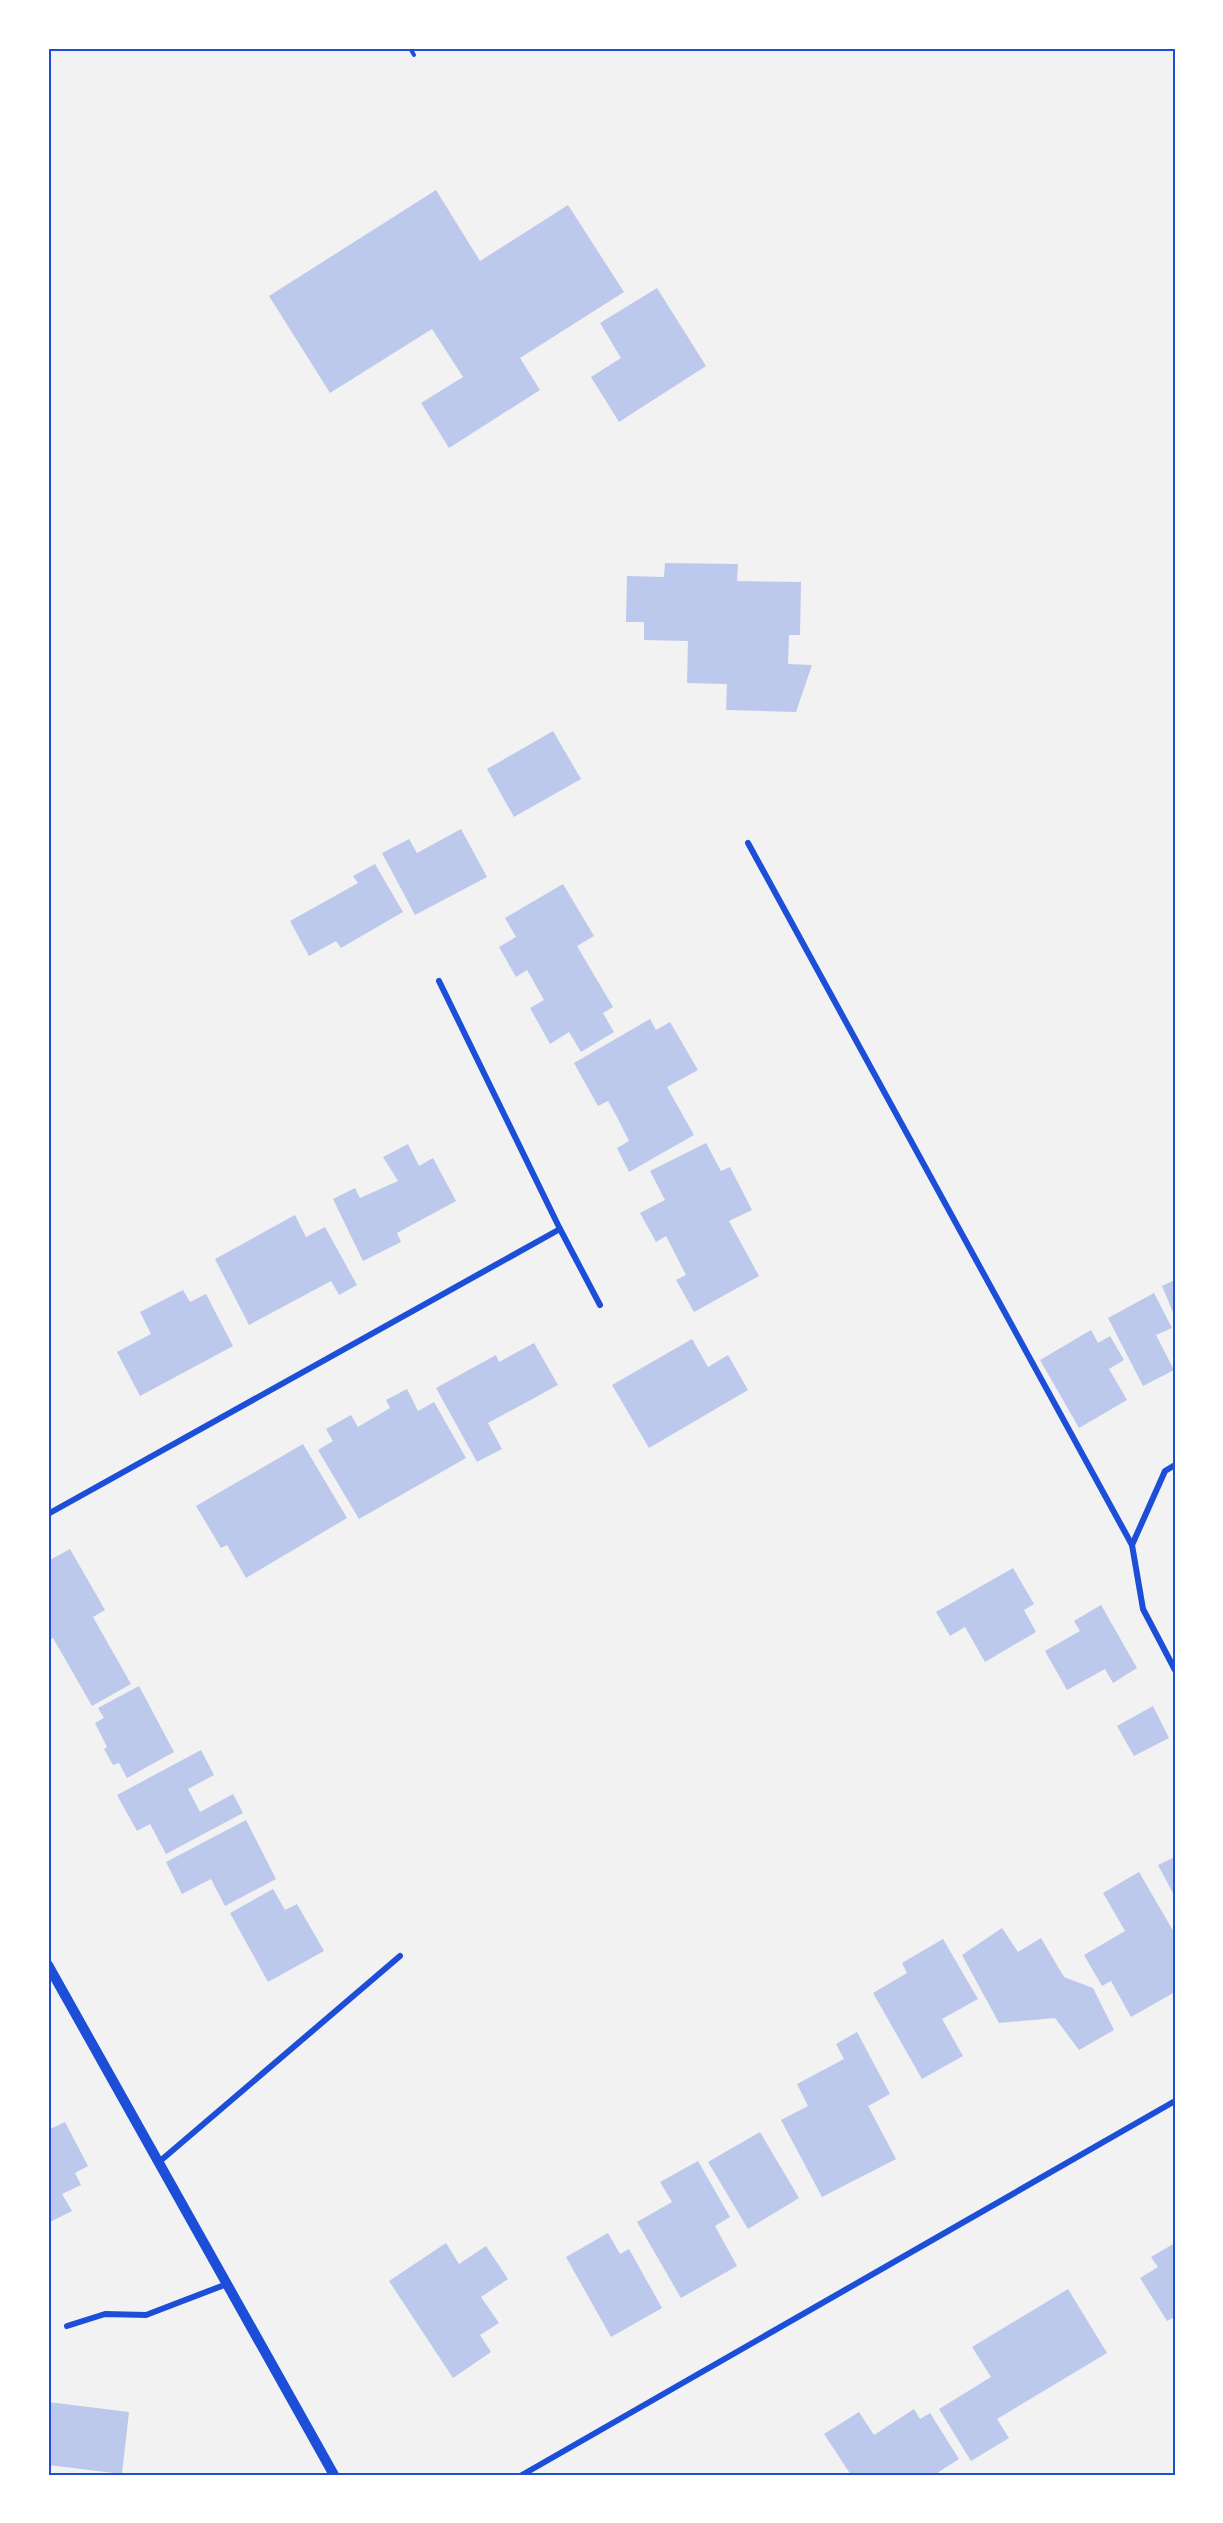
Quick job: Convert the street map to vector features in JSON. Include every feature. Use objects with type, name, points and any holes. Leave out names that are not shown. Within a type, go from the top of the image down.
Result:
[{"type":"street","points":[[747,843],[1132,1545],[1143,1609],[1175,1670]]},
{"type":"street","points":[[439,981],[560,1229],[600,1305]]},
{"type":"street","points":[[48,1514],[560,1229]]},
{"type":"street","points":[[1132,1545],[1165,1472],[1175,1465]]},
{"type":"street","points":[[159,2162],[400,1956]]},
{"type":"street","points":[[48,1965],[334,2475]]},
{"type":"street","points":[[522,2475],[1175,2101]]},
{"type":"street","points":[[67,2326],[105,2314],[146,2315],[227,2284]]},
{"type":"path","points":[[410,48],[414,55]]},
{"type":"building","points":[[436,190],[480,261],[568,205],[624,292],[520,358],[540,390],[449,448],[421,403],[463,377],[432,329],[330,393],[269,296]]},
{"type":"building","points":[[657,288],[706,366],[619,422],[591,377],[621,358],[600,323]]},
{"type":"building","points":[[665,563],[738,564],[737,581],[801,582],[800,635],[789,635],[788,664],[812,665],[796,712],[726,710],[727,684],[687,683],[688,641],[644,640],[644,622],[626,622],[627,576],[664,577]]},
{"type":"building","points":[[553,731],[581,779],[514,817],[487,769]]},
{"type":"building","points":[[461,829],[487,877],[415,915],[382,853],[409,839],[417,853]]},
{"type":"building","points":[[375,864],[403,912],[341,948],[336,941],[309,956],[290,921],[358,883],[353,876]]},
{"type":"building","points":[[563,884],[594,936],[577,946],[613,1007],[603,1013],[614,1032],[581,1052],[569,1032],[550,1044],[530,1008],[544,1000],[527,970],[516,977],[499,947],[516,937],[505,918]]},
{"type":"building","points":[[650,1019],[656,1030],[670,1022],[698,1070],[667,1087],[694,1135],[629,1172],[617,1148],[629,1141],[617,1117],[608,1101],[598,1106],[574,1063]]},
{"type":"building","points":[[706,1143],[721,1171],[730,1167],[752,1210],[729,1221],[759,1276],[694,1312],[676,1280],[686,1275],[666,1236],[656,1242],[640,1213],[665,1200],[650,1171]]},
{"type":"building","points":[[408,1144],[419,1166],[433,1158],[456,1201],[397,1233],[401,1242],[363,1261],[333,1199],[355,1188],[360,1198],[398,1181],[383,1157]]},
{"type":"building","points":[[295,1215],[306,1237],[325,1227],[357,1285],[339,1295],[331,1281],[249,1325],[215,1259]]},
{"type":"building","points":[[1175,1280],[1175,1317],[1162,1286]]},
{"type":"building","points":[[183,1290],[190,1302],[206,1294],[233,1346],[140,1396],[117,1352],[151,1334],[140,1312]]},
{"type":"building","points":[[1154,1293],[1172,1328],[1156,1335],[1174,1370],[1143,1386],[1108,1318]]},
{"type":"building","points":[[1091,1330],[1098,1343],[1110,1336],[1124,1360],[1109,1369],[1127,1400],[1079,1428],[1040,1360]]},
{"type":"building","points":[[692,1339],[708,1367],[728,1355],[748,1390],[649,1448],[612,1385]]},
{"type":"building","points":[[534,1343],[558,1385],[488,1423],[502,1449],[477,1462],[436,1388],[496,1355],[499,1362]]},
{"type":"building","points":[[407,1389],[418,1411],[434,1402],[466,1458],[359,1519],[318,1450],[333,1441],[326,1429],[351,1415],[358,1427],[390,1408],[386,1400]]},
{"type":"building","points":[[303,1444],[347,1518],[246,1578],[227,1545],[221,1548],[196,1506]]},
{"type":"building","points":[[70,1549],[105,1610],[93,1617],[131,1684],[92,1706],[53,1638],[48,1640],[48,1561]]},
{"type":"building","points":[[1013,1568],[1034,1604],[1024,1610],[1036,1632],[985,1662],[965,1627],[950,1636],[936,1612]]},
{"type":"building","points":[[1101,1605],[1137,1668],[1113,1683],[1105,1669],[1067,1690],[1045,1651],[1080,1631],[1074,1621]]},
{"type":"building","points":[[139,1686],[174,1752],[127,1778],[119,1763],[113,1765],[104,1749],[107,1747],[95,1723],[104,1718],[98,1708]]},
{"type":"building","points":[[1153,1706],[1169,1738],[1134,1756],[1117,1726]]},
{"type":"building","points":[[201,1750],[214,1775],[188,1789],[200,1812],[233,1794],[243,1813],[166,1854],[150,1824],[137,1831],[117,1795]]},
{"type":"building","points":[[246,1820],[276,1879],[225,1906],[211,1879],[182,1894],[166,1862]]},
{"type":"building","points":[[1175,1857],[1175,1897],[1158,1865]]},
{"type":"building","points":[[1139,1872],[1175,1934],[1175,1992],[1131,2017],[1111,1981],[1102,1986],[1084,1955],[1125,1931],[1103,1893]]},
{"type":"building","points":[[273,1889],[285,1910],[297,1904],[324,1951],[268,1982],[230,1913]]},
{"type":"building","points":[[1002,1928],[1018,1952],[1041,1938],[1064,1977],[1093,1988],[1114,2030],[1079,2050],[1055,2018],[999,2023],[962,1955]]},
{"type":"building","points":[[943,1939],[978,1999],[942,2019],[963,2056],[922,2079],[873,1993],[907,1973],[902,1963]]},
{"type":"building","points":[[857,2032],[890,2094],[868,2106],[896,2159],[822,2197],[781,2120],[808,2106],[797,2084],[844,2059],[836,2044]]},
{"type":"building","points":[[65,2122],[88,2166],[75,2173],[81,2185],[62,2194],[72,2211],[48,2223],[48,2130]]},
{"type":"building","points":[[760,2132],[799,2198],[748,2229],[708,2162]]},
{"type":"building","points":[[698,2161],[730,2217],[715,2226],[737,2266],[681,2298],[637,2222],[672,2202],[660,2182]]},
{"type":"building","points":[[608,2233],[620,2254],[629,2249],[662,2308],[611,2337],[566,2257]]},
{"type":"building","points":[[446,2243],[459,2264],[486,2246],[508,2279],[481,2297],[499,2323],[480,2335],[491,2352],[453,2378],[389,2281]]},
{"type":"building","points":[[1175,2243],[1175,2317],[1167,2321],[1140,2278],[1158,2267],[1151,2257]]},
{"type":"building","points":[[1068,2289],[1107,2353],[997,2419],[1009,2438],[971,2461],[939,2409],[991,2377],[972,2347]]},
{"type":"building","points":[[48,2402],[129,2412],[122,2474],[48,2465]]},
{"type":"building","points":[[914,2409],[920,2419],[930,2413],[959,2459],[934,2475],[851,2475],[824,2434],[859,2412],[874,2435]]}]
